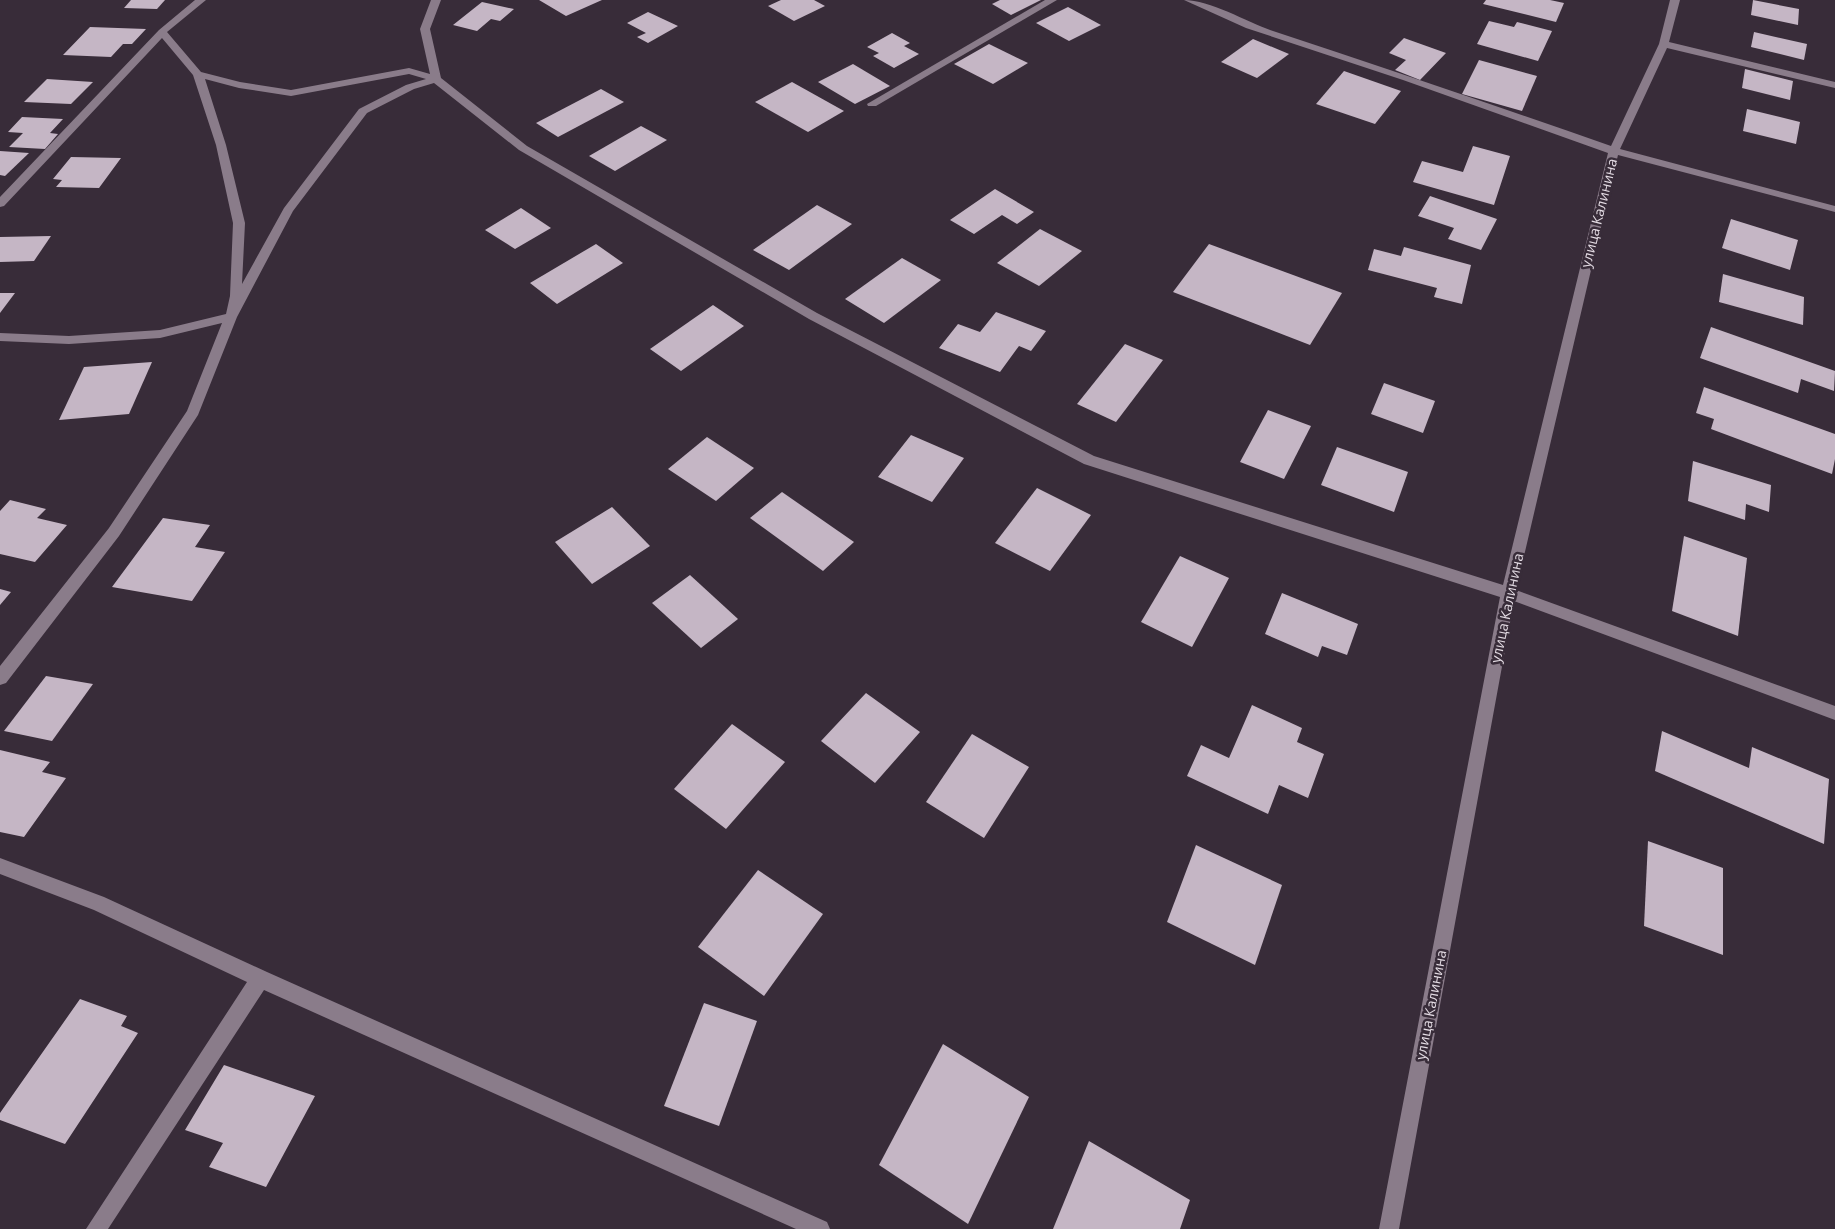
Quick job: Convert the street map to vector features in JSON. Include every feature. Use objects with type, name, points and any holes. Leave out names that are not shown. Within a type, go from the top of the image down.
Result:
[{"type":"street","points":[[0,204],[162,32],[201,0]]},
{"type":"street","points":[[436,0],[425,29],[436,79]]},
{"type":"street","points":[[872,104],[1052,0]]},
{"type":"street","points":[[1190,0],[1249,26],[1407,78],[1614,151],[1835,209]]},
{"type":"street","name":"улица Калинина","points":[[1390,1229],[1508,593],[1614,151],[1664,44],[1675,0]]},
{"type":"street","points":[[162,32],[198,74],[221,145],[239,223],[236,296],[231,316]]},
{"type":"street","points":[[1664,44],[1835,86]]},
{"type":"street","points":[[198,74],[239,85],[291,93],[409,71],[436,79],[523,148],[814,316],[1089,460],[1508,593],[1835,713]]},
{"type":"street","points":[[0,678],[114,532],[193,412],[231,316],[288,210],[363,111],[410,87],[436,79]]},
{"type":"street","points":[[0,338],[70,340],[160,334],[231,316]]},
{"type":"street","points":[[0,866],[98,903],[260,979],[820,1229]]},
{"type":"street","points":[[96,1229],[260,979]]},
{"type":"building","points":[[131,0],[165,0],[157,9],[124,8]]},
{"type":"building","points":[[539,0],[602,0],[566,16]]},
{"type":"building","points":[[781,0],[814,0],[825,6],[794,21],[768,6]]},
{"type":"building","points":[[1000,0],[1041,0],[1011,15],[992,4]]},
{"type":"building","points":[[1486,0],[1550,0],[1564,3],[1556,22],[1483,4]]},
{"type":"building","points":[[1753,0],[1799,9],[1798,25],[1751,15]]},
{"type":"building","points":[[482,2],[514,9],[500,21],[491,19],[477,31],[453,25]]},
{"type":"building","points":[[1068,7],[1101,25],[1069,41],[1036,23]]},
{"type":"building","points":[[648,12],[678,26],[648,43],[637,37],[646,33],[627,23]]},
{"type":"building","points":[[1489,21],[1514,27],[1517,22],[1552,31],[1538,61],[1477,44]]},
{"type":"building","points":[[90,27],[146,29],[132,44],[123,44],[111,57],[63,55]]},
{"type":"building","points":[[1754,32],[1807,44],[1804,60],[1751,47]]},
{"type":"building","points":[[892,33],[910,43],[904,46],[919,54],[894,68],[873,56],[879,53],[867,47]]},
{"type":"building","points":[[1404,38],[1446,53],[1420,80],[1395,70],[1406,60],[1389,53]]},
{"type":"building","points":[[1253,39],[1289,54],[1257,78],[1221,62]]},
{"type":"building","points":[[989,44],[1028,63],[993,84],[954,64]]},
{"type":"building","points":[[1479,60],[1537,76],[1522,111],[1462,94]]},
{"type":"building","points":[[853,64],[890,86],[855,104],[818,82]]},
{"type":"building","points":[[1745,69],[1793,81],[1790,100],[1742,88]]},
{"type":"building","points":[[1344,71],[1401,91],[1375,124],[1316,104]]},
{"type":"building","points":[[47,79],[93,82],[71,104],[24,102]]},
{"type":"building","points":[[792,82],[844,111],[808,132],[755,102]]},
{"type":"building","points":[[601,89],[624,102],[558,137],[536,123]]},
{"type":"building","points":[[1747,109],[1800,122],[1796,144],[1743,131]]},
{"type":"building","points":[[22,117],[63,119],[50,133],[58,134],[45,149],[9,147],[23,133],[8,132]]},
{"type":"building","points":[[641,126],[667,140],[615,171],[589,156]]},
{"type":"building","points":[[1473,146],[1510,156],[1494,205],[1413,182],[1422,161],[1463,172]]},
{"type":"building","points":[[0,151],[29,153],[5,176],[0,175]]},
{"type":"building","points":[[71,157],[121,158],[99,188],[56,187],[62,180],[53,179]]},
{"type":"building","points":[[995,189],[1034,212],[1017,224],[1002,215],[974,234],[950,220]]},
{"type":"building","points":[[1430,196],[1497,219],[1481,250],[1448,239],[1454,228],[1418,216]]},
{"type":"building","points":[[817,205],[852,224],[789,270],[753,250]]},
{"type":"building","points":[[521,208],[551,228],[515,249],[485,230]]},
{"type":"building","points":[[1731,219],[1798,240],[1790,270],[1722,248]]},
{"type":"building","points":[[1040,229],[1082,251],[1039,286],[997,263]]},
{"type":"building","points":[[51,236],[34,261],[0,262],[0,237]]},
{"type":"building","points":[[596,244],[623,263],[557,304],[530,283]]},
{"type":"building","points":[[1209,244],[1342,293],[1310,345],[1173,292]]},
{"type":"building","points":[[1404,247],[1471,265],[1462,304],[1434,297],[1437,288],[1368,270],[1374,249],[1401,256]]},
{"type":"building","points":[[902,258],[941,280],[884,323],[845,299]]},
{"type":"building","points":[[1723,274],[1804,297],[1803,325],[1719,302]]},
{"type":"building","points":[[0,293],[15,293],[0,313]]},
{"type":"building","points":[[713,305],[744,326],[681,371],[650,349]]},
{"type":"building","points":[[996,312],[1046,331],[1031,351],[1019,346],[1000,372],[939,348],[958,324],[980,332]]},
{"type":"building","points":[[1711,327],[1835,371],[1834,391],[1801,379],[1798,393],[1700,358]]},
{"type":"building","points":[[1125,344],[1163,360],[1116,422],[1077,404]]},
{"type":"building","points":[[152,362],[129,414],[59,420],[84,367]]},
{"type":"building","points":[[1384,383],[1435,401],[1423,433],[1371,414]]},
{"type":"building","points":[[1704,387],[1835,434],[1835,459],[1832,474],[1711,429],[1714,419],[1696,413]]},
{"type":"building","points":[[1268,410],[1311,426],[1284,479],[1240,462]]},
{"type":"building","points":[[911,435],[964,458],[932,502],[878,477]]},
{"type":"building","points":[[707,437],[754,468],[716,501],[668,469]]},
{"type":"building","points":[[1337,447],[1408,472],[1394,512],[1321,485]]},
{"type":"building","points":[[1693,461],[1771,485],[1769,512],[1746,504],[1745,520],[1688,501]]},
{"type":"building","points":[[1037,488],[1091,515],[1050,571],[995,543]]},
{"type":"building","points":[[782,492],[854,542],[823,571],[750,518]]},
{"type":"building","points":[[10,500],[46,509],[37,518],[67,525],[35,562],[0,554],[0,511]]},
{"type":"building","points":[[612,507],[650,546],[592,584],[555,542]]},
{"type":"building","points":[[163,518],[210,525],[195,547],[225,552],[192,601],[112,587]]},
{"type":"building","points":[[1684,536],[1747,558],[1738,636],[1672,611]]},
{"type":"building","points":[[1180,556],[1229,578],[1192,647],[1141,622]]},
{"type":"building","points":[[690,575],[738,619],[701,648],[652,603]]},
{"type":"building","points":[[0,589],[11,592],[0,605]]},
{"type":"building","points":[[1282,593],[1358,624],[1347,655],[1322,646],[1318,657],[1265,634]]},
{"type":"building","points":[[46,676],[93,684],[52,741],[4,731]]},
{"type":"building","points":[[866,693],[920,732],[875,783],[821,741]]},
{"type":"building","points":[[1252,705],[1302,728],[1297,742],[1324,754],[1308,798],[1279,785],[1268,814],[1187,776],[1201,745],[1229,758]]},
{"type":"building","points":[[732,724],[785,762],[726,829],[674,789]]},
{"type":"building","points":[[1662,731],[1749,768],[1752,747],[1829,779],[1824,844],[1655,771]]},
{"type":"building","points":[[972,734],[1029,767],[984,838],[926,802]]},
{"type":"building","points":[[0,750],[50,762],[42,772],[66,778],[24,837],[0,832]]},
{"type":"building","points":[[1648,841],[1723,868],[1723,955],[1644,926]]},
{"type":"building","points":[[1196,845],[1282,885],[1255,965],[1167,922]]},
{"type":"building","points":[[758,870],[823,914],[764,996],[698,947]]},
{"type":"building","points":[[80,999],[127,1016],[121,1026],[138,1033],[65,1144],[0,1120],[0,1113]]},
{"type":"building","points":[[704,1003],[757,1021],[719,1126],[664,1106]]},
{"type":"building","points":[[943,1044],[1029,1097],[968,1224],[879,1165]]},
{"type":"building","points":[[224,1065],[315,1096],[266,1187],[209,1167],[223,1143],[185,1130]]},
{"type":"building","points":[[1089,1141],[1190,1200],[1180,1229],[1053,1229]]}]
